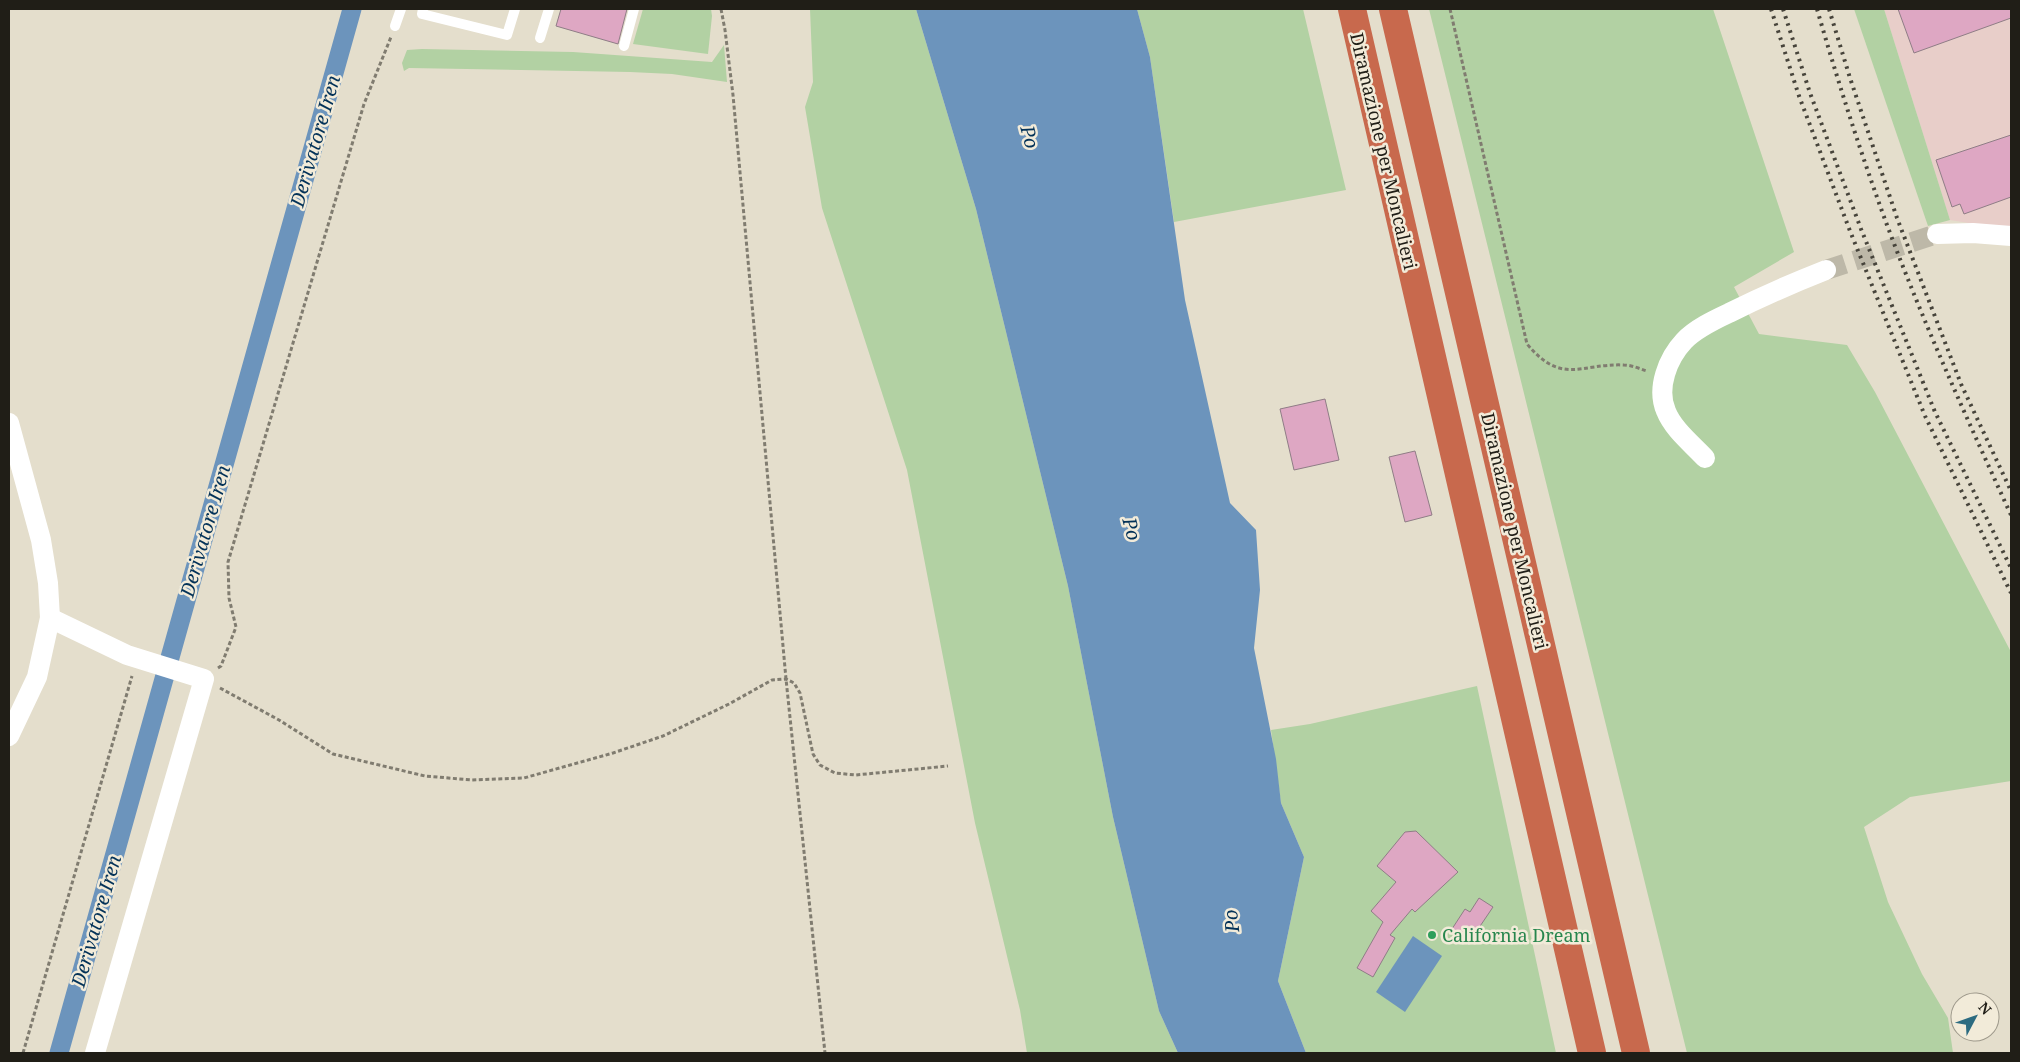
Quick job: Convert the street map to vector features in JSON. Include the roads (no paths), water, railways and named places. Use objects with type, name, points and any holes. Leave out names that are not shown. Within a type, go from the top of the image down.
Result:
[{"type":"highway","name":"Diramazione per Moncalieri","points":[[1352,9],[1592,1053]]},
{"type":"highway","name":"Diramazione per Moncalieri","points":[[1393,9],[1636,1053]]},
{"type":"street","points":[[1938,234],[1973,233],[2011,236]]},
{"type":"street","points":[[1705,458],[1676,427],[1666,411],[1662,392],[1664,376],[1669,363],[1684,340],[1710,322],[1768,293],[1826,270]]},
{"type":"street","points":[[9,423],[41,540],[48,583],[50,618],[38,677],[9,736]]},
{"type":"street","points":[[50,618],[127,655],[204,679],[95,1053]]},
{"type":"lane","points":[[396,26],[401,9]]},
{"type":"lane","points":[[423,9],[422,14],[507,36],[515,9]]},
{"type":"lane","points":[[540,38],[549,9]]},
{"type":"lane","points":[[624,46],[634,9]]},
{"type":"water","name":"Po","points":[[916,9],[1137,9],[1150,57],[1185,300],[1230,503],[1256,530],[1260,590],[1254,648],[1276,759],[1281,803],[1304,857],[1278,981],[1306,1053],[1178,1053],[1159,1011],[1113,817],[1068,586],[976,209]]},
{"type":"water","points":[[1413,936],[1442,956],[1405,1012],[1376,992]]},
{"type":"waterway","name":"Derivatore Iren","points":[[59,1053],[352,9]]},
{"type":"tunnel","points":[[1826,270],[1937,234]]},
{"type":"railway","points":[[1771,9],[1799,96],[1850,231],[1925,416],[2011,593]]},
{"type":"railway","points":[[1783,9],[1810,93],[1861,229],[1935,412],[2011,568]]},
{"type":"railway","points":[[1817,9],[1859,145],[1901,262],[1946,371],[2011,515]]},
{"type":"railway","points":[[1829,9],[1897,218],[1961,384],[2011,491]]},
{"type":"place","name":"California Dream","points":[[1432,935]]}]
